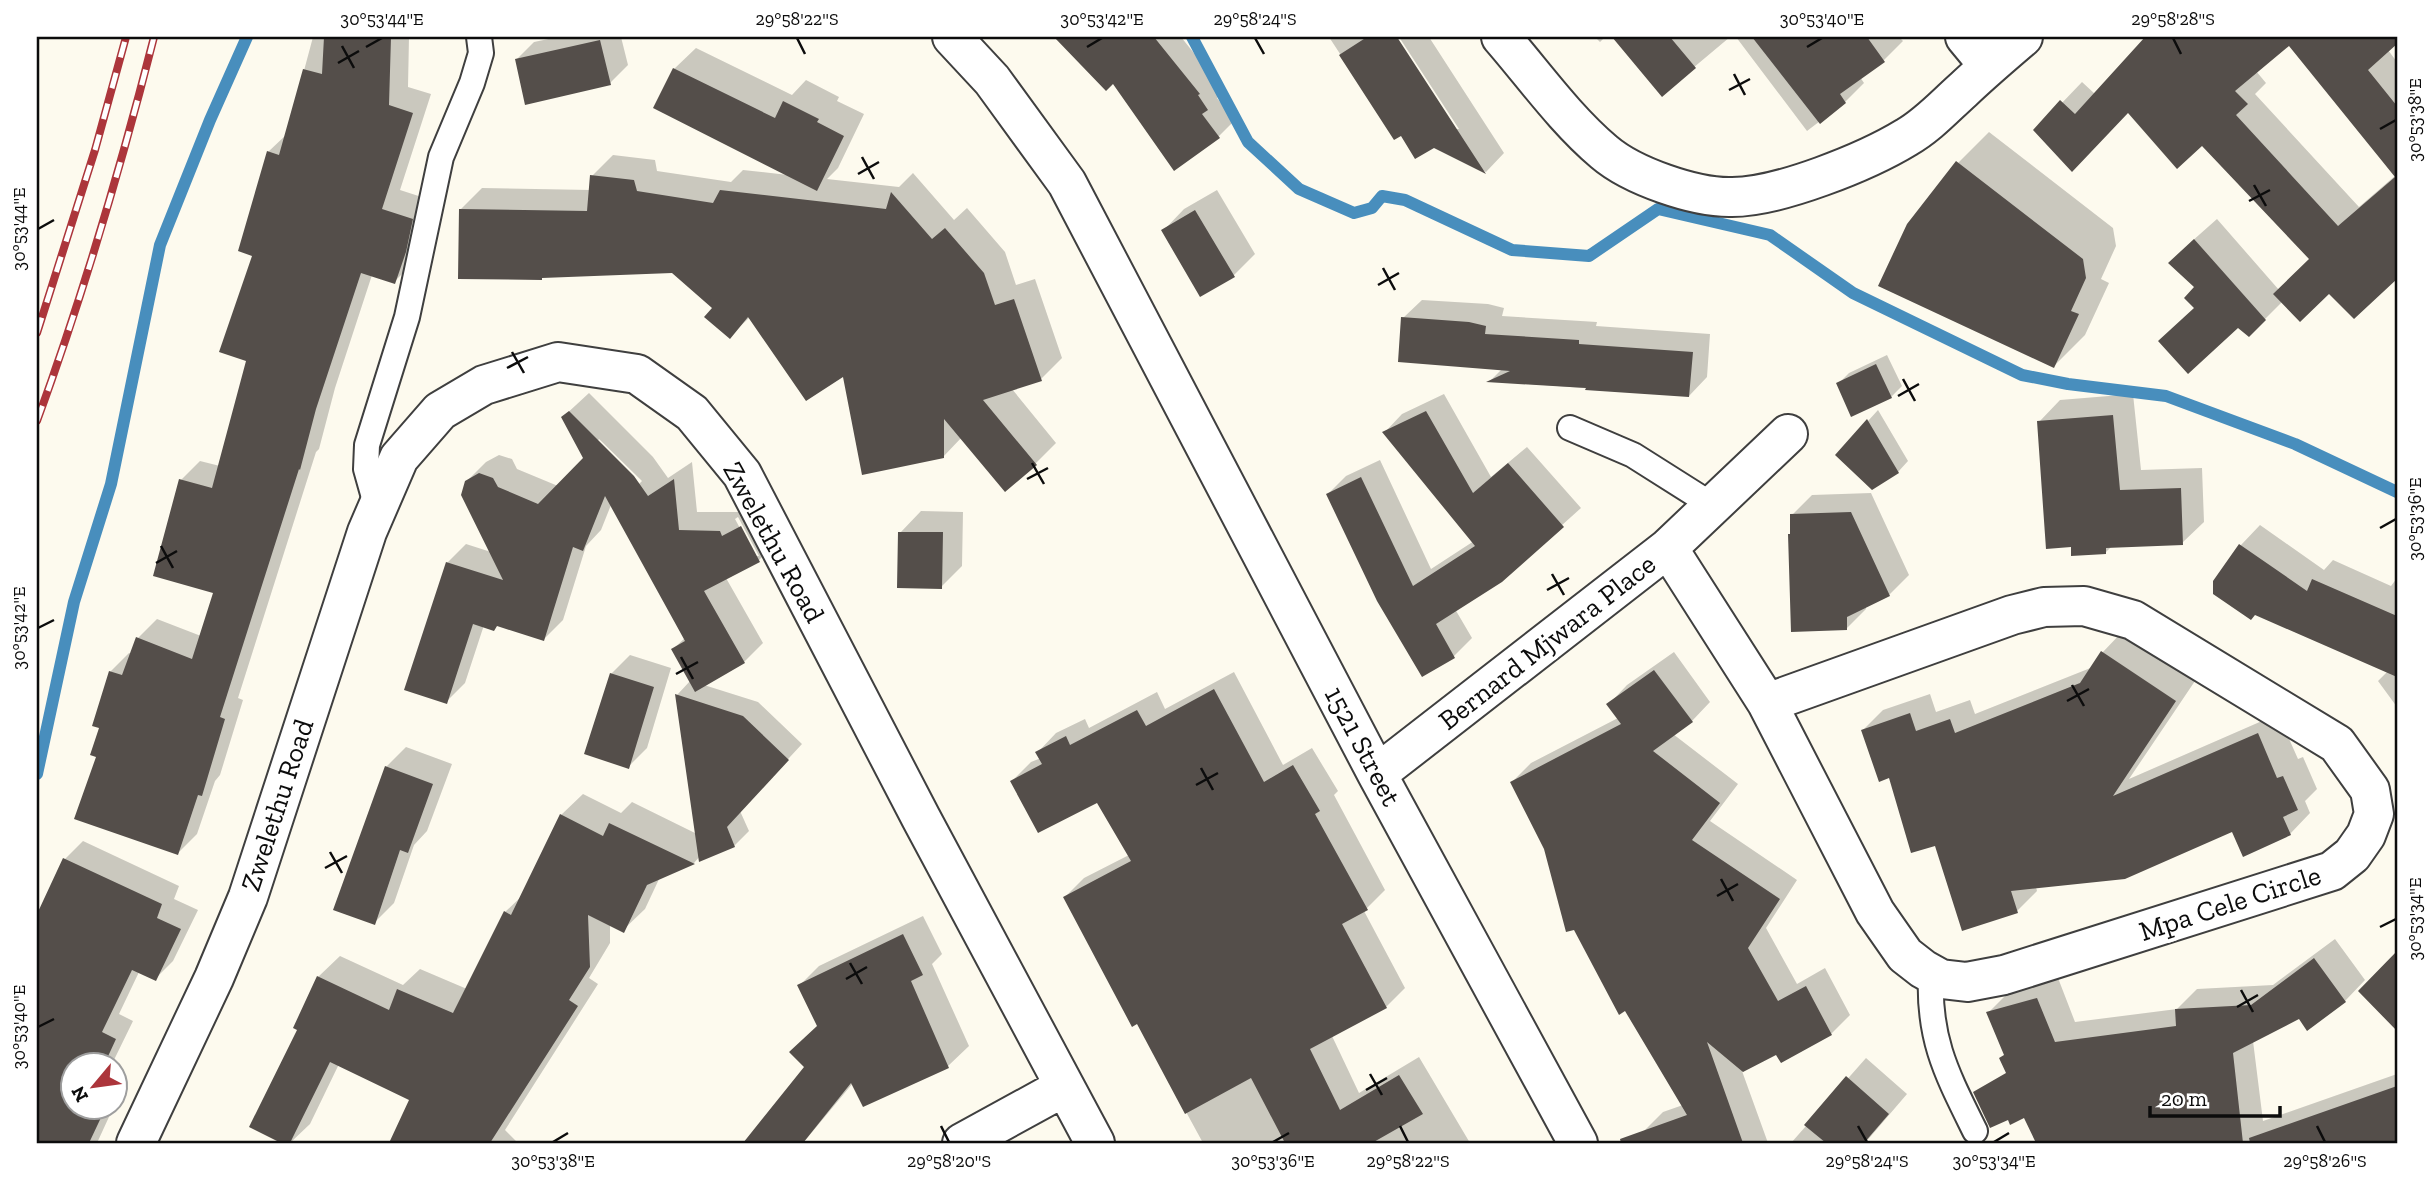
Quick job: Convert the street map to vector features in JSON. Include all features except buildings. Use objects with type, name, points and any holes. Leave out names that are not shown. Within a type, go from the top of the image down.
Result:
[{"type":"street","name":"1521 Street","points":[[952,37],[992,80],[1067,183],[1377,774],[1578,1143]]},
{"type":"street","points":[[1501,37],[1575,123],[1605,153],[1644,175],[1695,194],[1730,198],[1761,195],[1836,170],[1908,137],[2023,37]]},
{"type":"street","points":[[1965,37],[1989,66]]},
{"type":"street","name":"Zwelethu Road","points":[[136,1143],[214,978],[248,897],[363,545],[399,458],[440,411],[484,385],[558,362],[637,374],[692,413],[742,474],[1095,1143]]},
{"type":"street","name":"Bernard Mjwara Place","points":[[1377,774],[1668,548],[1788,434]]},
{"type":"street","name":"Mpa Cele Circle","points":[[1668,548],[1767,703],[1875,912],[1905,955],[1941,979],[1967,982],[2004,975],[2332,871],[2352,855],[2366,835],[2374,814],[2370,790],[2337,744],[2133,620],[2084,606],[2044,607],[2011,615],[1767,703]]},
{"type":"street","points":[[962,1143],[1064,1087]]},
{"type":"lane","points":[[377,508],[366,469],[367,445],[407,317],[441,157],[472,83],[481,53],[479,37]]},
{"type":"lane","points":[[1570,428],[1633,455],[1712,505]]},
{"type":"lane","points":[[1931,974],[1930,1001],[1938,1049],[1945,1070],[1975,1131]]},
{"type":"waterway","points":[[37,774],[74,602],[111,484],[160,245],[210,120],[247,37]]},
{"type":"waterway","points":[[1192,37],[1248,142],[1299,189],[1354,213],[1372,208],[1382,196],[1405,200],[1512,250],[1589,256],[1658,209],[1770,235],[1853,293],[2022,375],[2068,384],[2166,396],[2295,444],[2397,492]]},
{"type":"railway","points":[[37,333],[95,150],[126,37]]},
{"type":"railway","points":[[37,421],[100,230],[154,37]]}]
